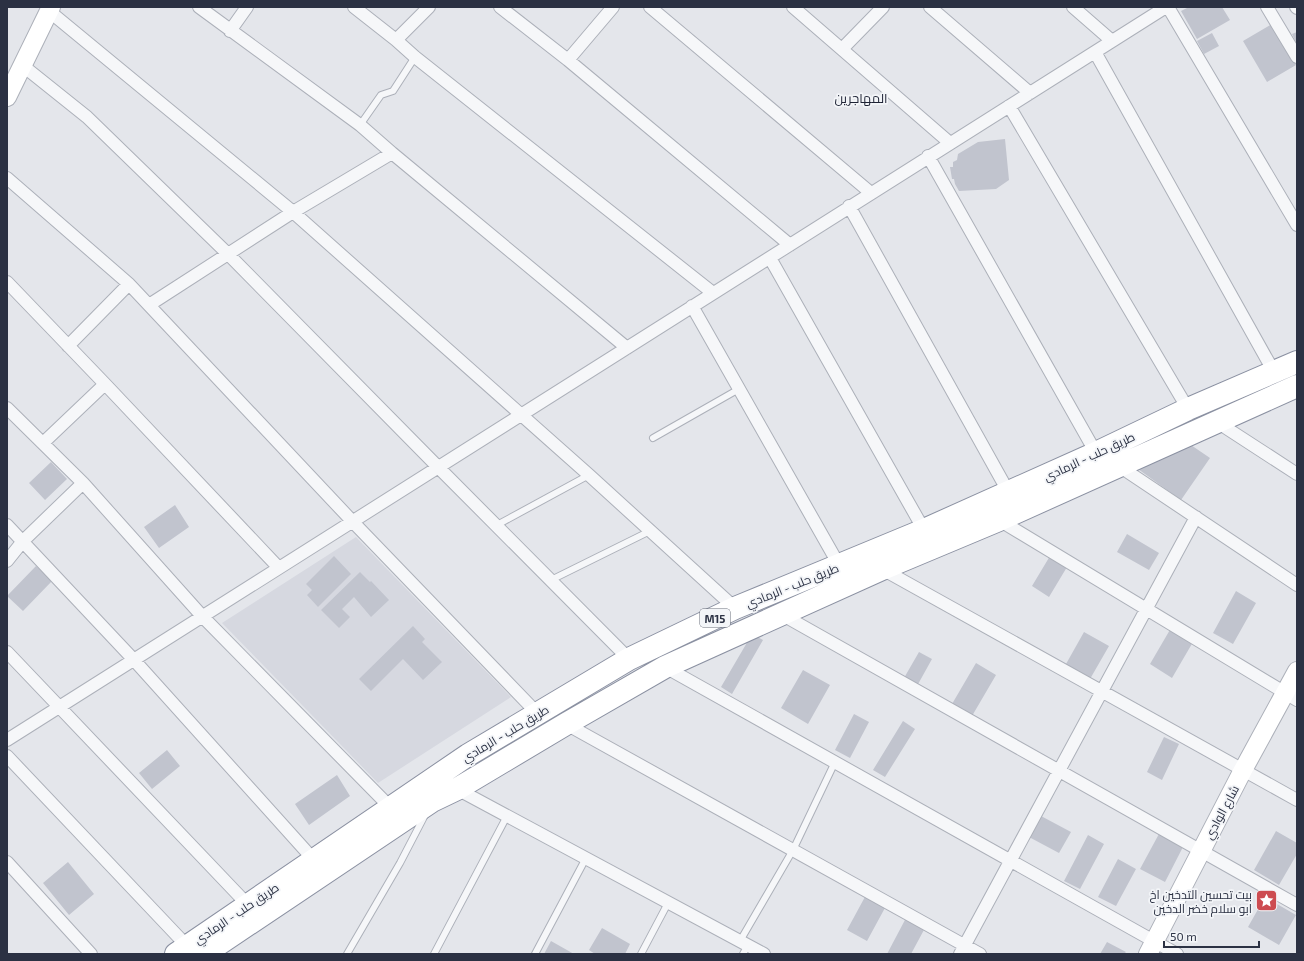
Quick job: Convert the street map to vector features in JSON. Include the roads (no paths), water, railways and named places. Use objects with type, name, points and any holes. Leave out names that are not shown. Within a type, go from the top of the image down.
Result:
[{"type":"highway","name":"طريق حلب - الرمادي","points":[[199,952],[248,905],[390,807],[468,755],[629,659],[735,608],[924,530],[1096,453],[1188,409],[1297,362]]},
{"type":"highway","name":"طريق حلب - الرمادي","points":[[199,952],[432,801],[457,789],[665,667],[882,569],[999,520],[1297,386]]},
{"type":"street","points":[[199,7],[360,125],[627,348]]},
{"type":"street","points":[[230,31],[247,7]]},
{"type":"street","points":[[354,7],[713,293]]},
{"type":"street","points":[[396,40],[429,7]]},
{"type":"street","points":[[500,7],[568,60],[790,245]]},
{"type":"street","points":[[568,60],[613,7]]},
{"type":"street","points":[[650,7],[871,193]]},
{"type":"street","points":[[792,7],[950,143]]},
{"type":"street","points":[[842,50],[882,7]]},
{"type":"street","points":[[930,7],[1030,93]]},
{"type":"street","points":[[1073,7],[1112,41]]},
{"type":"street","points":[[7,740],[770,258],[928,156],[1167,7],[1297,225]]},
{"type":"street","points":[[1267,7],[1297,57]]},
{"type":"street","points":[[7,96],[50,9],[293,212],[589,475],[735,608]]},
{"type":"street","points":[[1095,52],[1274,372]]},
{"type":"street","points":[[22,65],[87,117],[228,254],[438,468],[629,659]]},
{"type":"street","points":[[1009,106],[1188,409]]},
{"type":"street","points":[[149,305],[293,212],[392,153]]},
{"type":"street","points":[[928,156],[1096,453]]},
{"type":"street","points":[[7,178],[129,284],[353,522],[538,714]]},
{"type":"street","points":[[849,206],[1009,492]]},
{"type":"street","points":[[770,258],[924,530]]},
{"type":"street","points":[[7,282],[278,568]]},
{"type":"street","points":[[68,346],[129,284]]},
{"type":"street","points":[[692,306],[840,565]]},
{"type":"street","points":[[43,443],[105,384]]},
{"type":"street","points":[[7,408],[83,483],[202,616],[390,807]]},
{"type":"street","points":[[1218,422],[1297,474]]},
{"type":"street","points":[[1119,466],[1297,585]]},
{"type":"street","points":[[7,561],[23,541],[83,483]]},
{"type":"street","points":[[962,950],[1196,517]]},
{"type":"street","points":[[999,520],[1291,696]]},
{"type":"street","points":[[7,525],[134,660],[314,860]]},
{"type":"street","points":[[882,569],[1297,800]]},
{"type":"street","points":[[781,614],[1297,905]]},
{"type":"street","points":[[7,652],[248,905]]},
{"type":"street","points":[[665,667],[1011,861],[1151,948],[1176,954]]},
{"type":"street","name":"شارع الوادي","points":[[1151,948],[1242,770],[1291,696],[1297,671]]},
{"type":"street","points":[[566,724],[793,850],[962,950],[980,954]]},
{"type":"street","points":[[7,756],[199,952]]},
{"type":"street","points":[[457,789],[668,903],[743,947],[764,954]]},
{"type":"street","points":[[7,862],[91,954]]},
{"type":"lane","points":[[360,125],[381,95],[393,91],[415,57]]},
{"type":"lane","points":[[653,438],[739,389]]},
{"type":"lane","points":[[497,526],[589,475]]},
{"type":"lane","points":[[551,580],[650,531]]},
{"type":"lane","points":[[743,947],[793,850],[835,762]]},
{"type":"lane","points":[[347,954],[400,863],[432,801]]},
{"type":"lane","points":[[434,954],[507,816]]},
{"type":"lane","points":[[535,954],[586,858]]},
{"type":"lane","points":[[641,954],[668,903]]},
{"type":"place","name":"بيت تحسين التدخين اخ ابو سلام خضر الدخين","points":[[1267,901]]},
{"type":"district","name":"المهاجرين","points":[[861,98]]}]
